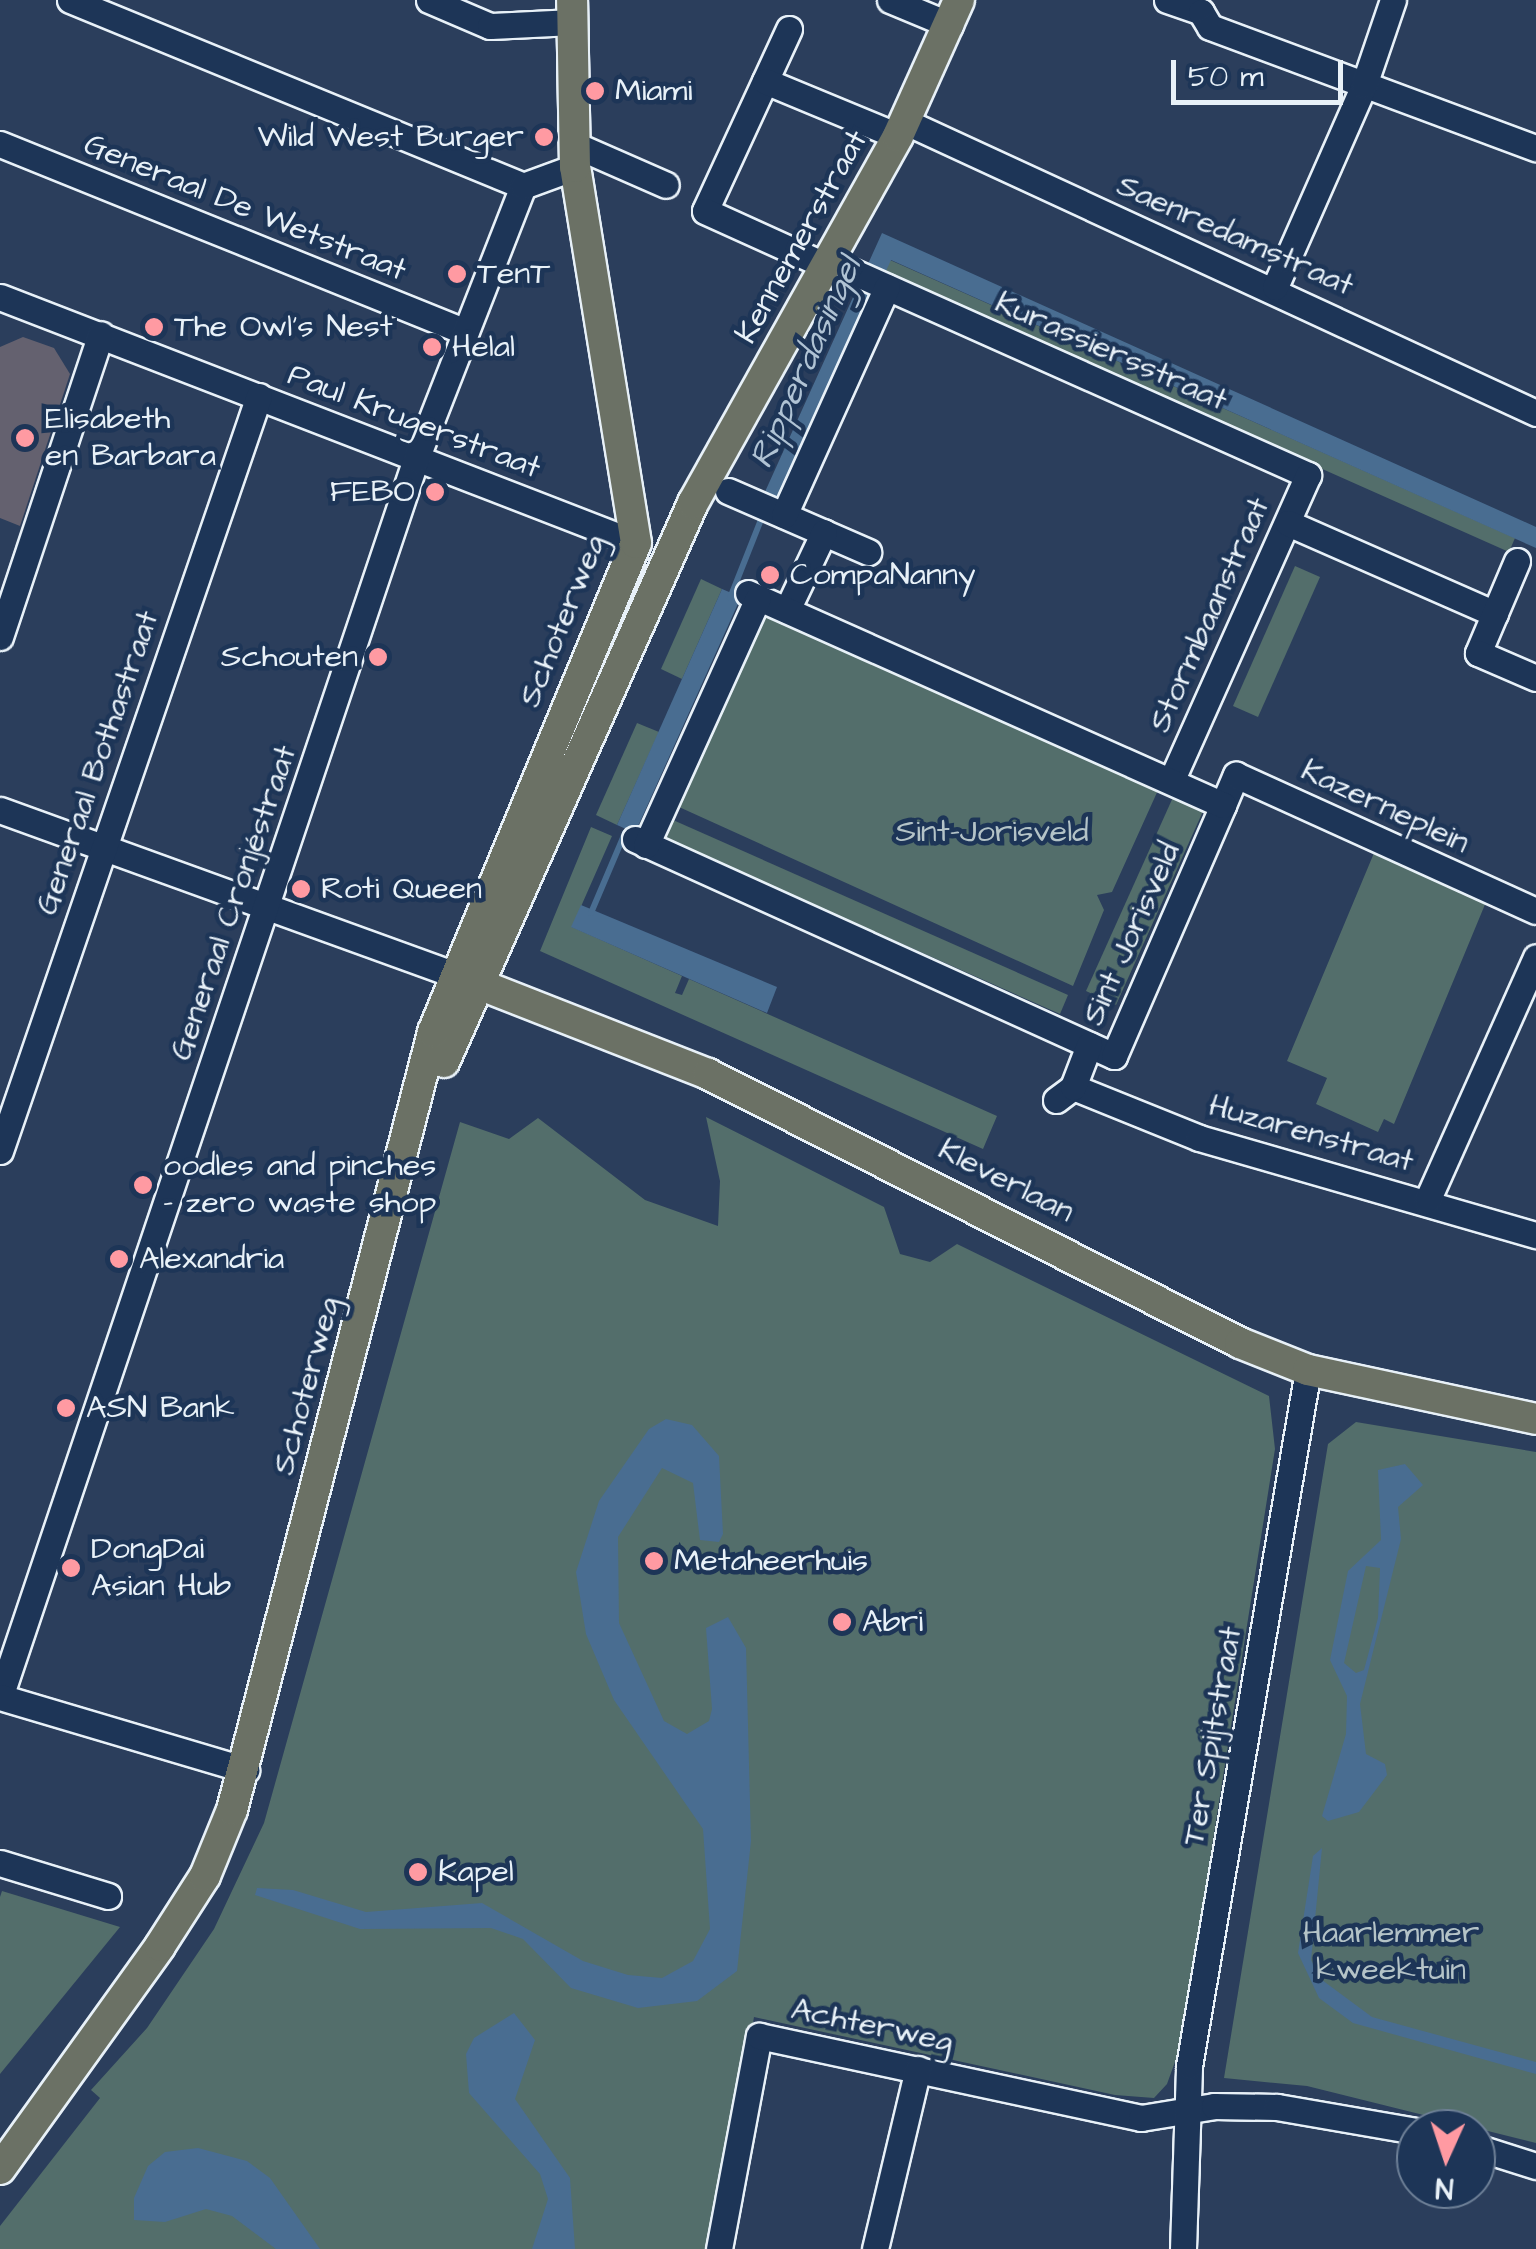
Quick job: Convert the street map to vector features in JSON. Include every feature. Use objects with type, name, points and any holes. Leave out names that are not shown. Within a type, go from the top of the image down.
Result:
[{"type":"main road","name":"Schoterweg","points":[[0,2169],[44,2102],[135,1983],[190,1893],[205,1876],[398,1186],[465,978],[636,542],[635,500],[575,156],[572,11]]},
{"type":"main road","name":"Kennemerstraat","points":[[693,503],[845,270],[954,12]]},
{"type":"main road","points":[[635,500],[693,503]]},
{"type":"main road","name":"Schoterweg","points":[[465,978],[693,503]]},
{"type":"main road","points":[[608,680],[642,576],[636,542]]},
{"type":"main road","name":"Kleverlaan","points":[[465,978],[708,1074],[1308,1370],[1536,1419]]},
{"type":"main road","name":"Schoterweg","points":[[0,2148],[44,2102]]},
{"type":"street","points":[[70,0],[125,10],[524,186],[575,156],[666,185]]},
{"type":"street","points":[[429,0],[490,26],[572,11]]},
{"type":"street","points":[[890,0],[954,12]]},
{"type":"street","points":[[1167,0],[1200,12],[1210,27],[1536,148]]},
{"type":"street","points":[[1210,27],[1220,0]]},
{"type":"street","points":[[1275,288],[1364,85],[1392,0]]},
{"type":"street","points":[[765,80],[789,29]]},
{"type":"street","name":"Saenredamstraat","points":[[765,80],[902,129],[1275,288],[1536,413]]},
{"type":"street","name":"Kurassiersstraat","points":[[765,80],[705,211],[887,287],[1308,476]]},
{"type":"street","name":"Generaal De Wetstraat","points":[[0,144],[466,332]]},
{"type":"street","name":"Generaal Cronjéstraat","points":[[0,1697],[416,458],[524,186]]},
{"type":"street","points":[[784,515],[887,287]]},
{"type":"street","name":"Paul Krugerstraat","points":[[0,297],[636,542]]},
{"type":"street","points":[[0,637],[102,334]]},
{"type":"street","name":"Generaal Bothastraat","points":[[0,1151],[259,396]]},
{"type":"street","name":"Stormbaanstraat","points":[[1171,781],[1308,476]]},
{"type":"street","points":[[739,495],[868,552]]},
{"type":"street","points":[[1288,522],[1496,614]]},
{"type":"street","points":[[787,610],[824,532]]},
{"type":"street","points":[[1523,566],[1478,653],[1536,678]]},
{"type":"street","points":[[1089,1045],[640,842],[753,595],[1223,805]]},
{"type":"street","name":"Kazerneplein","points":[[1223,805],[1236,775],[1536,912]]},
{"type":"street","name":"Sint Jorisveld","points":[[1064,1094],[1089,1045],[1114,1056],[1223,805]]},
{"type":"street","points":[[0,810],[266,910],[465,978]]},
{"type":"street","points":[[1427,1201],[1536,958]]},
{"type":"street","name":"Huzarenstraat","points":[[1064,1094],[1199,1138],[1536,1235]]},
{"type":"street","name":"Ter Spijtstraat","points":[[1183,2249],[1183,2112],[1308,1370]]},
{"type":"street","points":[[0,1697],[238,1768]]},
{"type":"street","points":[[0,1863],[108,1896]]},
{"type":"street","name":"Achterweg","points":[[719,2249],[755,2040],[918,2069],[1141,2118],[1277,2107],[1396,2127]]},
{"type":"street","points":[[875,2249],[918,2069]]},
{"type":"street","points":[[1496,2153],[1536,2166]]},
{"type":"green space","points":[[890,260],[1515,538],[1509,552],[884,274]]},
{"type":"green space","points":[[1295,566],[1320,577],[1258,717],[1233,706]]},
{"type":"green space","points":[[701,579],[722,589],[682,679],[661,669]]},
{"type":"green space","name":"Sint-Jorisveld","points":[[764,614],[1159,788],[1112,892],[1097,895],[1104,910],[1073,986],[679,807]]},
{"type":"green space","points":[[637,723],[659,732],[617,825],[596,815]]},
{"type":"green space","points":[[1174,795],[1204,809],[1116,1005],[1086,991]]},
{"type":"green space","points":[[673,820],[1068,995],[1060,1014],[666,839]]},
{"type":"green space","points":[[591,827],[612,836],[572,927],[682,976],[675,993],[682,995],[689,979],[997,1116],[983,1149],[540,951]]},
{"type":"green space","points":[[1374,853],[1486,902],[1394,1124],[1384,1119],[1378,1132],[1316,1104],[1327,1078],[1287,1061]]},
{"type":"green space","points":[[706,1117],[884,1207],[900,1254],[930,1262],[957,1244],[1269,1396],[1275,1449],[1180,2048],[1167,2084],[1154,2098],[1115,2095],[754,2017],[712,2249],[0,2249],[0,2226],[100,2098],[91,2090],[147,2028],[214,1929],[264,1823],[460,1122],[509,1139],[538,1118],[645,1200],[718,1226],[720,1181]]},
{"type":"green space","name":"Haarlemmer kweektuin","points":[[1356,1422],[1536,1452],[1536,2143],[1496,2133],[1496,2109],[1399,2109],[1307,2086],[1224,2078],[1328,1444]]},
{"type":"green space","points":[[2,1891],[120,1927],[0,2074],[0,1897]]},
{"type":"water","points":[[882,233],[1536,527],[1536,548],[891,260],[780,502],[764,494]]},
{"type":"water","points":[[722,589],[741,597],[635,833],[617,825]]},
{"type":"water","points":[[581,905],[777,987],[767,1013],[571,927]]},
{"type":"water","points":[[666,1419],[692,1425],[719,1456],[723,1534],[719,1542],[700,1540],[693,1483],[662,1468],[618,1537],[619,1623],[664,1721],[687,1734],[709,1721],[712,1709],[706,1628],[728,1617],[746,1648],[751,1841],[737,1971],[697,2001],[638,2008],[571,1988],[523,1939],[491,1928],[360,1929],[255,1895],[257,1888],[293,1890],[366,1912],[482,1903],[583,1961],[628,1975],[662,1978],[693,1961],[710,1929],[703,1829],[614,1700],[586,1634],[576,1572],[599,1501],[649,1429]]},
{"type":"water","points":[[1405,1464],[1423,1485],[1398,1507],[1401,1539],[1360,1704],[1366,1754],[1385,1764],[1387,1775],[1359,1812],[1328,1821],[1322,1816],[1346,1734],[1347,1696],[1330,1660],[1348,1571],[1381,1540],[1378,1470]],"holes":[[[1366,1566],[1380,1568],[1378,1618],[1364,1670],[1356,1673],[1344,1663]]]},
{"type":"water","points":[[1322,1848],[1311,1960],[1322,1980],[1372,2017],[1536,2062],[1536,2074],[1353,2023],[1319,1998],[1298,1953],[1313,1856]]},
{"type":"water","points":[[514,2013],[535,2040],[515,2099],[570,2178],[575,2249],[532,2249],[548,2199],[540,2174],[469,2093],[466,2054],[474,2038]]},
{"type":"water","points":[[198,2148],[247,2161],[270,2178],[320,2249],[276,2249],[232,2216],[206,2209],[165,2222],[134,2220],[134,2198],[148,2166],[165,2152]]},
{"type":"building","name":"Elisabeth en Barbara","points":[[23,337],[54,348],[70,374],[20,526],[0,518],[0,347]]},
{"type":"waterway","name":"Ripperdasingel","points":[[730,598],[764,512]]},
{"type":"waterway","name":"Ripperdasingel","points":[[591,913],[625,833]]},
{"type":"place","name":"Miami","points":[[595,91]]},
{"type":"place","name":"Wild West Burger","points":[[544,137]]},
{"type":"place","name":"TenT","points":[[457,274]]},
{"type":"place","name":"The Owl’s Nest","points":[[154,327]]},
{"type":"place","name":"Helal","points":[[432,347]]},
{"type":"place","name":"Elisabeth en Barbara","points":[[25,438]]},
{"type":"place","name":"FEBO","points":[[435,492]]},
{"type":"place","name":"CompaNanny","points":[[770,575]]},
{"type":"place","name":"Schouten","points":[[378,657]]},
{"type":"place","name":"Roti Queen","points":[[301,889]]},
{"type":"place","name":"oodles and pinches - zero waste shop","points":[[143,1185]]},
{"type":"place","name":"Alexandria","points":[[119,1259]]},
{"type":"place","name":"ASN Bank","points":[[66,1408]]},
{"type":"place","name":"Metaheerhuis","points":[[654,1561]]},
{"type":"place","name":"DongDai Asian Hub","points":[[71,1568]]},
{"type":"place","name":"Abri","points":[[842,1622]]},
{"type":"place","name":"Kapel","points":[[418,1872]]}]
